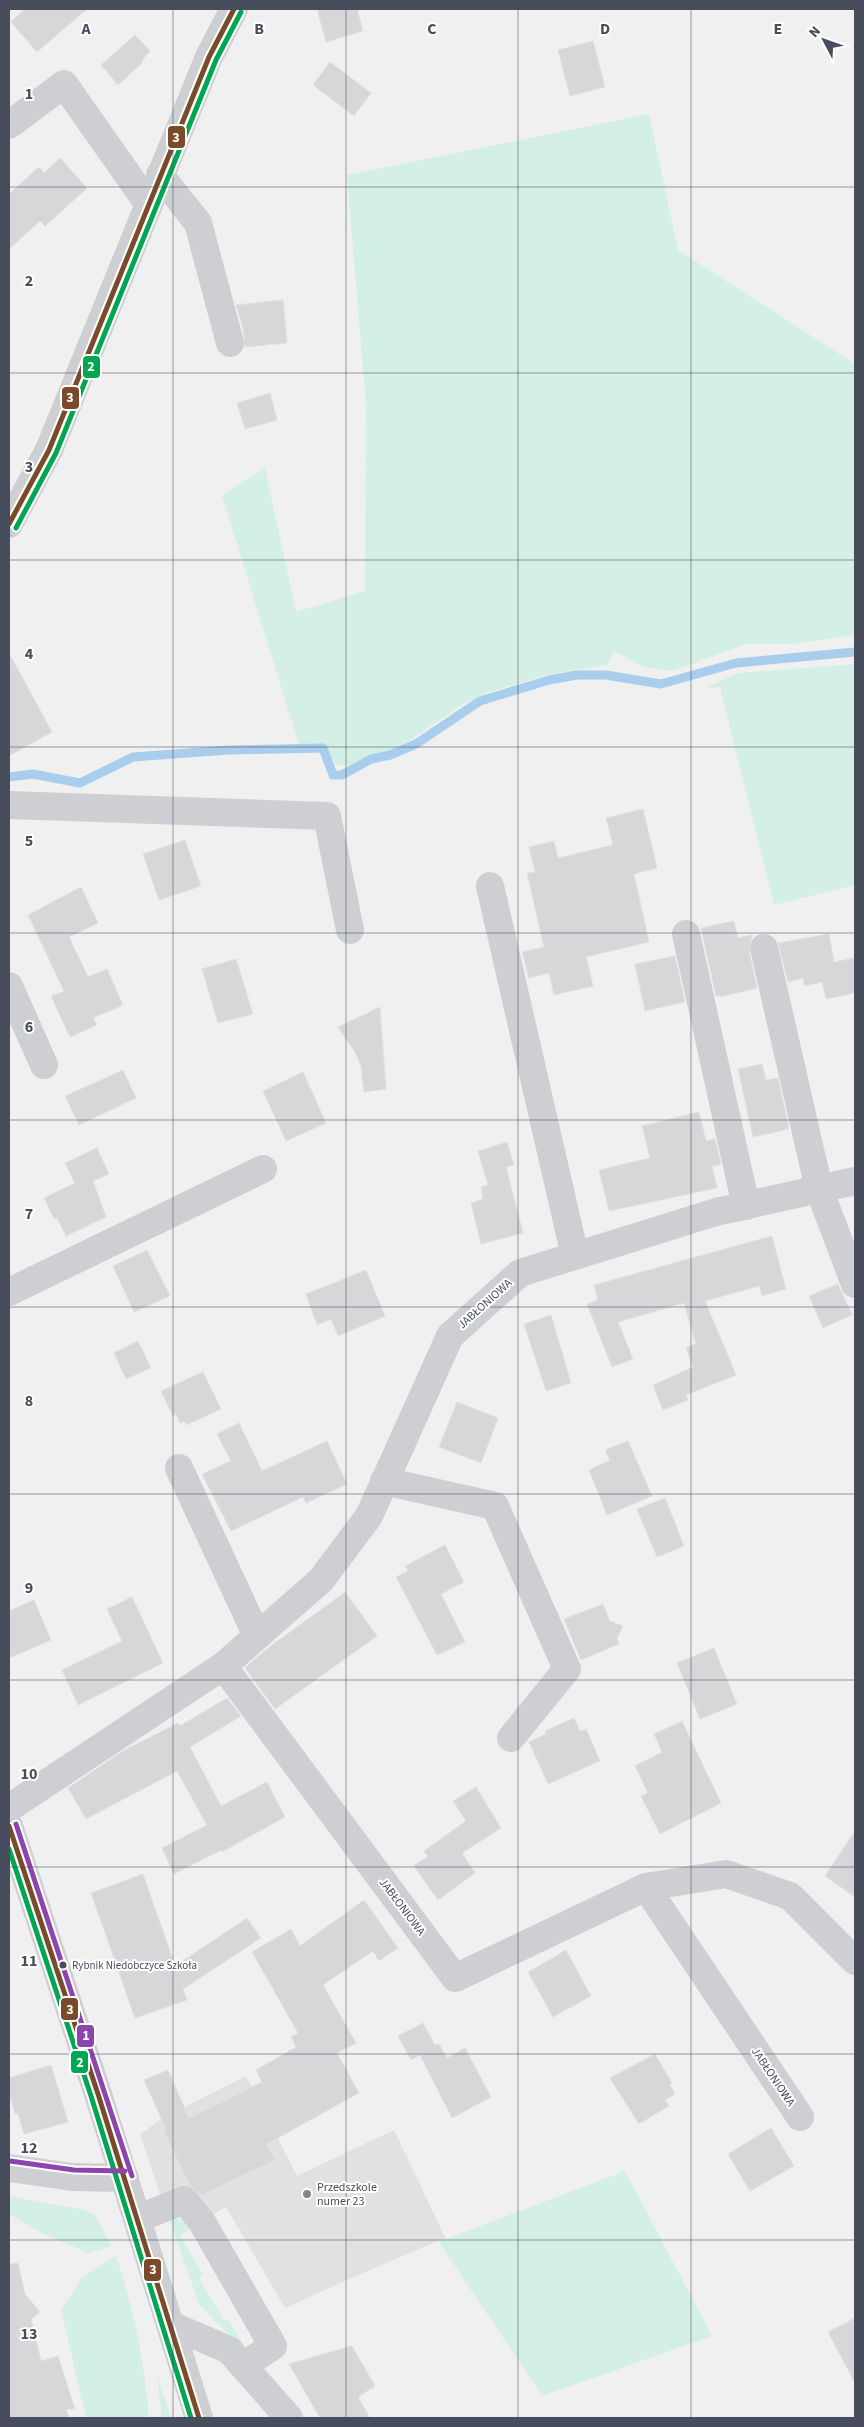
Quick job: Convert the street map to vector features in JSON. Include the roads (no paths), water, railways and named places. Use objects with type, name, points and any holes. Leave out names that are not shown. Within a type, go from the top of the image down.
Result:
[{"type":"street","points":[[9,524],[49,450],[208,57],[234,9]]},
{"type":"street","points":[[9,125],[64,84],[148,205]]},
{"type":"street","points":[[160,175],[198,223],[230,343]]},
{"type":"street","points":[[9,805],[327,816],[350,930]]},
{"type":"street","points":[[490,886],[575,1256]]},
{"type":"street","points":[[686,934],[746,1206]]},
{"type":"street","points":[[764,948],[819,1189],[855,1284]]},
{"type":"street","points":[[9,986],[44,1065]]},
{"type":"street","points":[[9,1292],[263,1169]]},
{"type":"street","name":"JABŁONIOWA","points":[[9,1808],[223,1666],[321,1580],[368,1516],[450,1336],[520,1273],[716,1212],[855,1182]]},
{"type":"street","points":[[179,1468],[257,1636]]},
{"type":"street","points":[[384,1481],[495,1506],[567,1669],[511,1738]]},
{"type":"street","name":"JABŁONIOWA","points":[[223,1666],[455,1978],[646,1887],[726,1874],[790,1896],[855,1961]]},
{"type":"street","points":[[9,1826],[125,2178],[199,2418]]},
{"type":"street","name":"JABŁONIOWA","points":[[646,1887],[800,2116]]},
{"type":"street","points":[[9,2168],[73,2177],[125,2178]]},
{"type":"street","points":[[137,2219],[184,2200],[202,2222],[273,2346],[243,2366]]},
{"type":"street","points":[[171,2326],[229,2350],[289,2418]]},
{"type":"waterway","points":[[9,777],[33,774],[80,783],[133,757],[229,750],[323,748],[333,775],[342,775],[371,759],[390,755],[416,744],[480,701],[549,680],[577,675],[606,675],[661,684],[736,663],[855,652]]},
{"type":"place","name":"Rybnik Niedobczyce Szkoła","points":[[63,1965]]},
{"type":"place","name":"Przedszkole numer 23","points":[[307,2194]]}]
